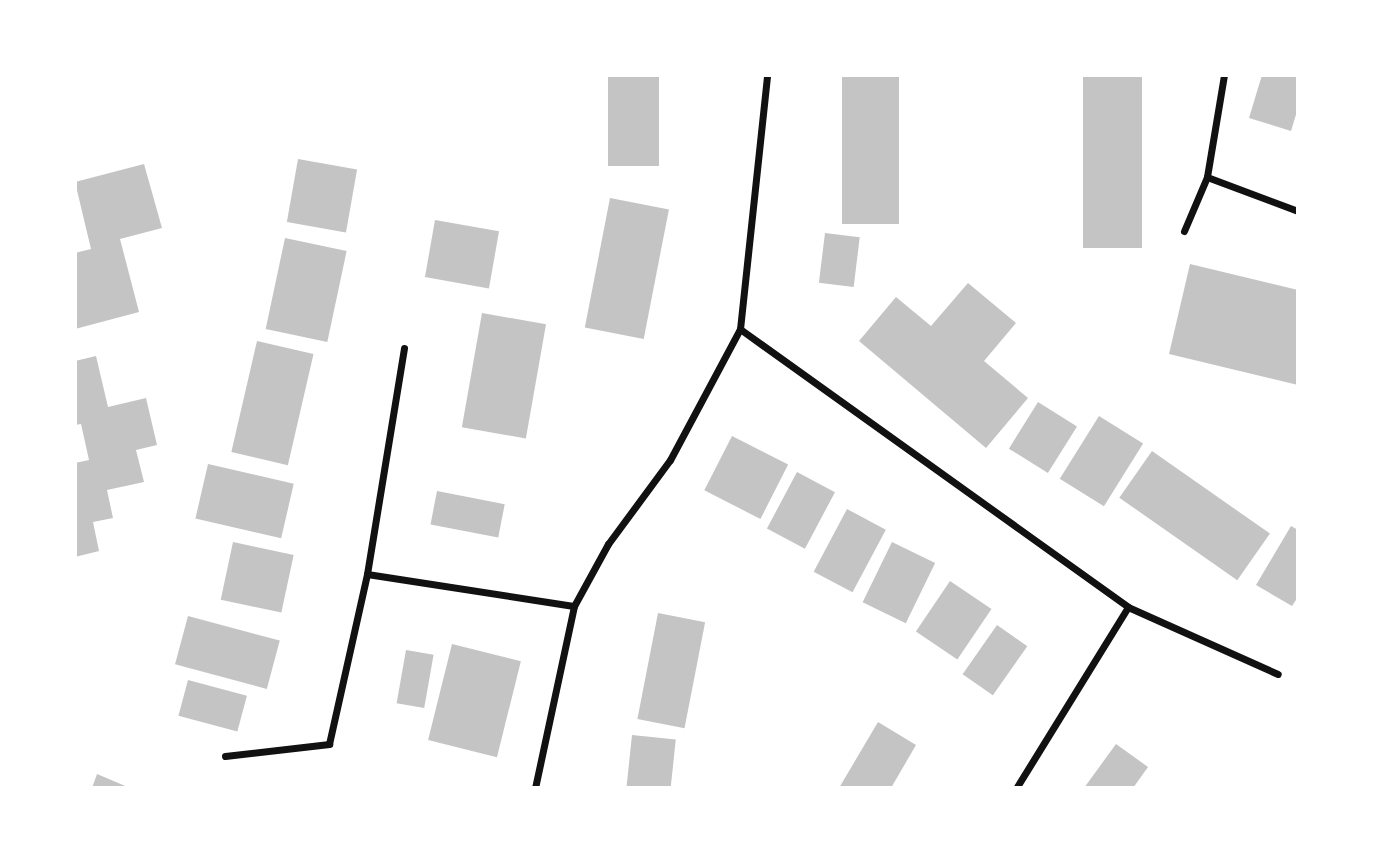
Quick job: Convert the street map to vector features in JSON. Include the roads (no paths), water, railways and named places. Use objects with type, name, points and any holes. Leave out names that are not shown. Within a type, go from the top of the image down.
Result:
[{"type":"street","points":[[535,788],[574,606],[608,544],[670,460],[740,329],[767,75]]},
{"type":"street","points":[[1184,231],[1207,177],[1224,75]]},
{"type":"street","points":[[1207,177],[1298,211]]},
{"type":"street","points":[[740,329],[1128,607],[1278,674]]},
{"type":"street","points":[[225,756],[329,744],[367,574],[404,348]]},
{"type":"street","points":[[367,574],[574,606]]},
{"type":"street","points":[[1016,788],[1128,607]]}]
